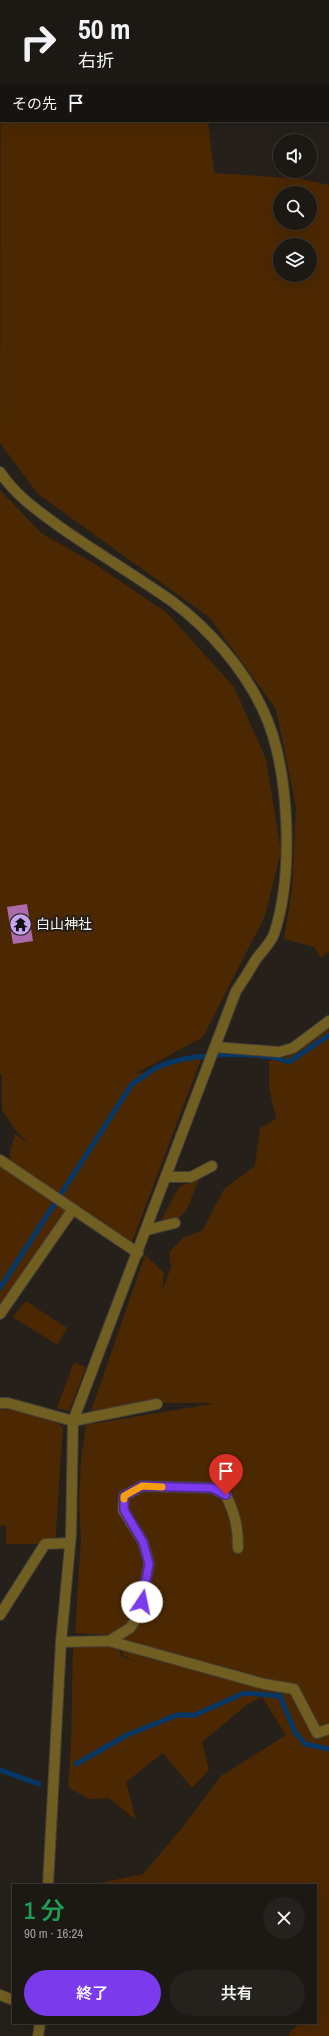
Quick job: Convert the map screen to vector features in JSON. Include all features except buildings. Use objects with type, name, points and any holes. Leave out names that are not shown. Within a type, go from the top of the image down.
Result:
[{"type":"street","points":[[0,472],[28,504],[98,554],[174,603],[207,633],[248,684],[263,710],[274,740],[285,809],[287,842],[280,908],[274,936],[236,991],[147,1230],[73,1420],[70,1543],[61,1642],[48,1884]]},
{"type":"street","points":[[214,1049],[267,1053],[279,1052],[293,1048],[329,1021]]},
{"type":"street","points":[[0,1160],[138,1253]]},
{"type":"street","points":[[167,1177],[191,1177],[212,1166]]},
{"type":"street","points":[[0,1314],[71,1208]]},
{"type":"street","points":[[147,1230],[175,1223]]},
{"type":"street","points":[[0,1403],[8,1403],[73,1420],[157,1404]]},
{"type":"street","points":[[109,1641],[130,1628],[139,1614],[149,1564],[143,1542],[124,1510],[124,1496],[142,1486],[212,1488],[226,1495],[234,1513],[238,1528],[238,1548]]},
{"type":"street","points":[[0,1615],[45,1544],[70,1543]]},
{"type":"street","points":[[61,1642],[109,1641],[264,1684],[294,1689],[317,1733],[329,1729]]},
{"type":"street","points":[[0,1995],[12,2000]]},
{"type":"street","points":[[38,2036],[40,2024]]},
{"type":"shaded area","points":[[1,122],[208,122],[214,173],[302,179],[329,185],[329,952],[321,958],[314,947],[284,939],[292,889],[296,807],[276,709],[209,617],[38,494],[0,443]]},
{"type":"shaded area","points":[[0,490],[41,533],[95,564],[167,613],[234,687],[266,759],[281,852],[265,916],[203,1037],[133,1075],[202,1056],[132,1242],[77,1208],[0,1312],[0,1288],[18,1259],[0,1285],[0,1160],[11,1167],[10,1152],[15,1134],[30,1145],[16,1131],[2,1110],[2,1075],[0,1074]]},
{"type":"shaded area","points":[[329,1023],[329,2036],[289,2036],[290,2032],[299,2024],[317,2024],[317,1884],[100,1884],[143,1874],[182,1828],[221,1776],[286,1735],[262,1697],[248,1704],[202,1742],[209,1770],[192,1788],[163,1753],[126,1782],[136,1820],[109,1798],[89,1799],[68,1787],[71,1747],[73,1644],[109,1641],[119,1648],[121,1656],[137,1662],[123,1655],[117,1632],[106,1635],[75,1633],[81,1538],[79,1504],[81,1459],[86,1425],[216,1403],[165,1403],[90,1414],[145,1255],[164,1273],[162,1292],[171,1267],[169,1252],[183,1238],[203,1230],[224,1189],[255,1166],[260,1128],[276,1119],[269,1087],[269,1061],[287,1056],[316,1031]]},
{"type":"shaded area","points":[[199,1179],[187,1209],[175,1223],[159,1224],[179,1187]]},
{"type":"shaded area","points":[[26,1301],[67,1328],[57,1345],[13,1317]]},
{"type":"shaded area","points":[[74,1362],[86,1367],[69,1411],[57,1408]]},
{"type":"shaded area","points":[[0,1409],[15,1410],[42,1416],[58,1423],[63,1427],[55,1544],[6,1544],[6,1526],[0,1525]]},
{"type":"waterway","points":[[0,1288],[132,1084],[158,1067],[171,1062],[205,1056],[260,1056],[276,1058],[289,1062],[329,1035]]},
{"type":"waterway","points":[[76,1764],[127,1735],[177,1715],[195,1715],[244,1693],[280,1696],[295,1732],[305,1744],[329,1749]]},
{"type":"waterway","points":[[0,1770],[39,1784]]},
{"type":"slow traffic","points":[[124,1499],[124,1496],[142,1486],[162,1487]]},
{"type":"place","name":"白山神社","points":[[20,924]]},
{"type":"route","points":[[142,1602],[149,1564],[143,1542],[124,1510],[124,1496],[142,1486],[212,1488],[226,1495]]}]
